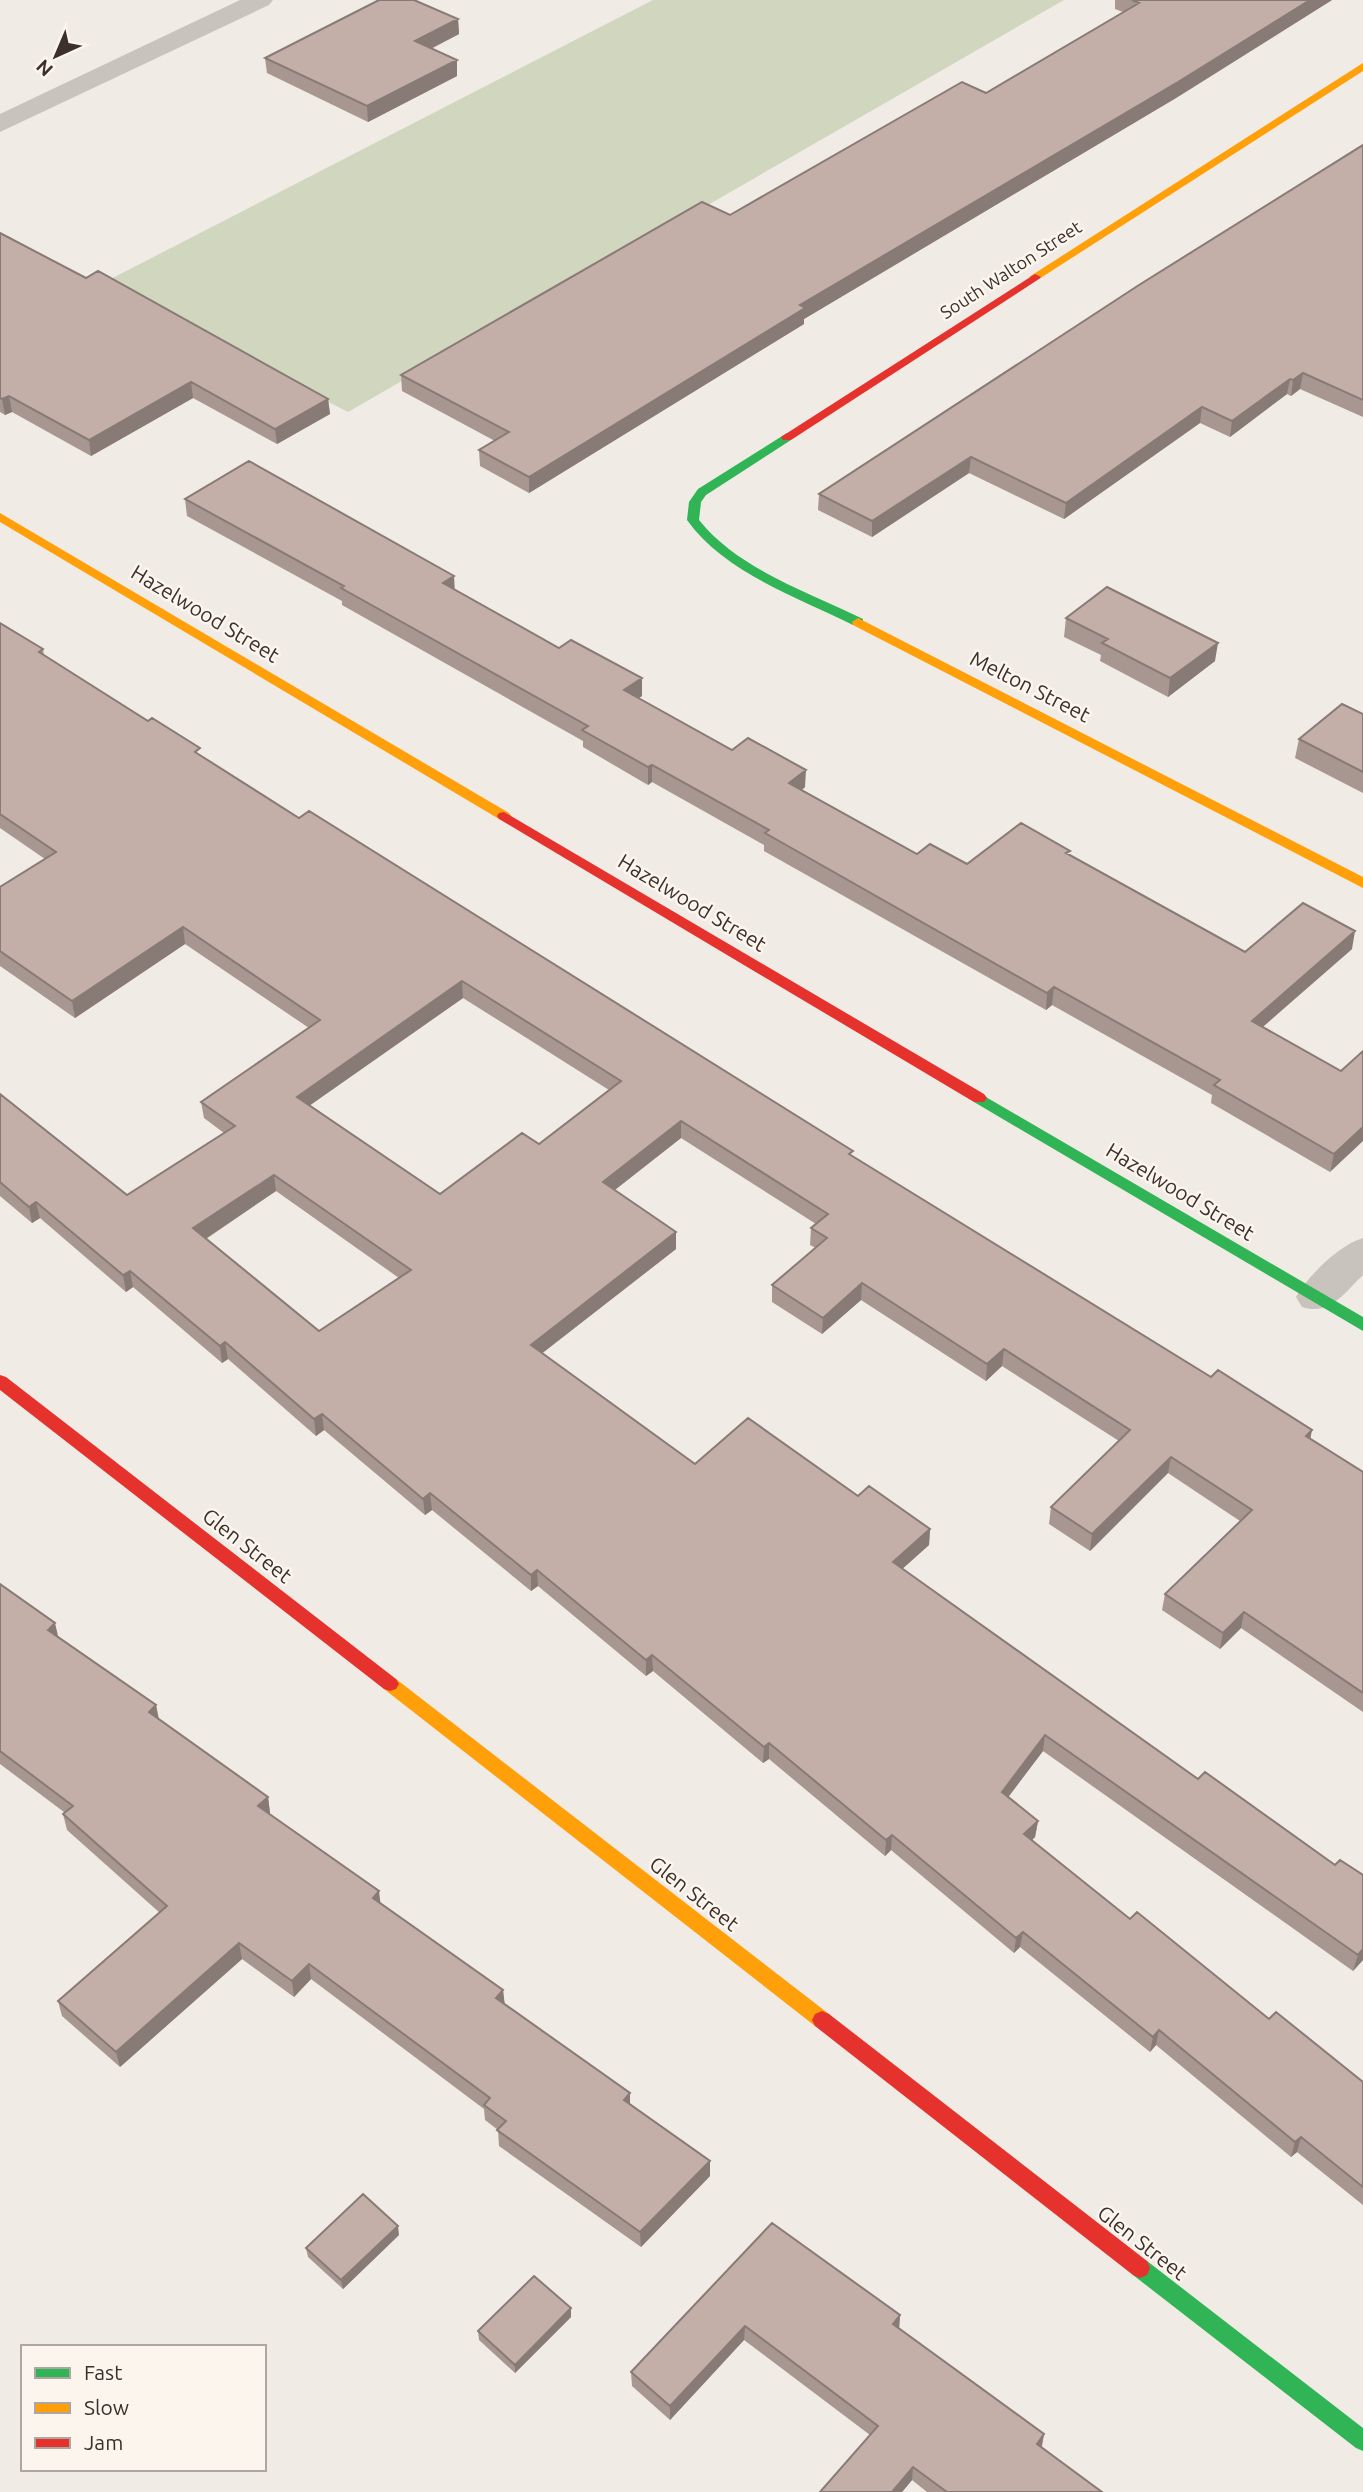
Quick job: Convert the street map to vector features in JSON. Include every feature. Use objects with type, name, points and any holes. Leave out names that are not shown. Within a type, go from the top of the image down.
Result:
[{"type":"street","points":[[0,124],[260,0]]},
{"type":"street","name":"South Walton Street","points":[[691,515],[694,501],[702,492],[1363,66]]},
{"type":"street","name":"Melton Street","points":[[691,515],[693,524],[706,538],[729,555],[1363,883]]},
{"type":"street","name":"Hazelwood Street","points":[[0,517],[1363,1325]]},
{"type":"street","points":[[1316,1297],[1363,1252]]},
{"type":"street","name":"Glen Street","points":[[0,1381],[1363,2441]]},
{"type":"green space","points":[[653,0],[1064,0],[348,412],[101,284]]},
{"type":"building","points":[[379,0],[414,0],[458,19],[415,41],[457,60],[367,106],[265,58]]},
{"type":"building","points":[[1132,0],[1310,0],[1178,82],[800,305],[805,308],[529,477],[479,450],[509,432],[401,375],[702,202],[730,215],[962,82],[986,93],[1139,3]]},
{"type":"building","points":[[1363,145],[1363,400],[1303,373],[1293,380],[1290,379],[1232,421],[1202,407],[1066,503],[971,457],[872,521],[819,494],[1139,285]]},
{"type":"building","points":[[0,233],[86,278],[98,271],[328,399],[275,429],[191,382],[89,440],[9,396],[0,398]]},
{"type":"building","points":[[249,461],[454,576],[443,583],[559,648],[571,640],[642,678],[624,690],[732,750],[748,738],[806,770],[789,783],[917,854],[930,844],[967,864],[1021,823],[1070,851],[1066,853],[1245,952],[1303,903],[1355,931],[1252,1021],[1341,1071],[1363,1051],[1363,1127],[1334,1154],[1214,1085],[1220,1080],[1054,987],[1047,993],[765,833],[769,830],[652,765],[648,767],[582,730],[588,726],[341,588],[344,586],[185,499]]},
{"type":"building","points":[[1107,587],[1218,643],[1170,678],[1102,643],[1108,639],[1066,618]]},
{"type":"building","points":[[0,623],[43,649],[39,652],[148,721],[152,718],[200,748],[195,752],[299,818],[309,811],[853,1151],[849,1154],[1211,1377],[1218,1370],[1312,1430],[1306,1436],[1363,1472],[1363,1693],[1244,1612],[1223,1633],[1165,1594],[1252,1510],[1171,1457],[1092,1534],[1051,1507],[1130,1430],[1004,1349],[987,1364],[862,1283],[823,1318],[772,1285],[827,1238],[811,1228],[828,1214],[681,1121],[603,1182],[676,1232],[531,1345],[695,1464],[748,1418],[858,1496],[869,1486],[930,1529],[893,1562],[1198,1779],[1205,1772],[1335,1865],[1340,1860],[1363,1875],[1363,1949],[1358,1955],[1045,1735],[1002,1792],[1038,1821],[1024,1834],[1130,1919],[1137,1912],[1269,2019],[1276,2012],[1363,2082],[1363,2187],[1301,2137],[1295,2142],[1159,2030],[1153,2037],[1023,1932],[1016,1938],[892,1835],[886,1840],[769,1743],[764,1747],[652,1655],[646,1660],[537,1570],[531,1575],[430,1493],[423,1499],[322,1414],[314,1419],[225,1342],[220,1346],[130,1271],[123,1275],[36,1202],[29,1207],[0,1182],[0,1094],[127,1195],[235,1126],[201,1102],[320,1020],[183,927],[72,1001],[0,951],[0,887],[56,852],[0,814]],"holes":[[[462,981],[621,1081],[539,1144],[522,1133],[440,1194],[297,1097]],[[274,1175],[411,1270],[319,1331],[193,1228]]]},
{"type":"building","points":[[1342,704],[1363,714],[1363,772],[1299,739]]},
{"type":"building","points":[[0,1584],[55,1623],[48,1630],[156,1705],[149,1712],[268,1797],[258,1806],[379,1891],[373,1898],[503,1990],[496,1998],[630,2093],[624,2100],[710,2161],[640,2232],[497,2130],[506,2121],[484,2105],[490,2098],[309,1964],[292,1981],[239,1943],[116,2052],[58,2001],[167,1906],[63,1814],[73,1806],[0,1751]]},
{"type":"building","points":[[363,2194],[398,2226],[341,2280],[306,2248]]},
{"type":"building","points":[[772,2223],[900,2315],[893,2324],[1044,2434],[1037,2444],[1102,2492],[947,2492],[913,2467],[892,2492],[820,2492],[878,2426],[745,2326],[670,2406],[631,2372]]},
{"type":"building","points":[[534,2276],[571,2308],[515,2365],[478,2331]]},
{"type":"traffic: fast","points":[[787,437],[702,492],[695,502],[693,520],[704,535],[744,564],[858,622]]},
{"type":"traffic: fast","points":[[979,1098],[1363,1325]]},
{"type":"traffic: fast","points":[[1140,2268],[1363,2441]]},
{"type":"traffic: slow","points":[[1035,277],[1363,66]]},
{"type":"traffic: slow","points":[[0,517],[504,816]]},
{"type":"traffic: slow","points":[[858,622],[1363,883]]},
{"type":"traffic: slow","points":[[390,1684],[822,2020]]},
{"type":"traffic: jam","points":[[787,437],[1035,277]]},
{"type":"traffic: jam","points":[[504,816],[979,1098]]},
{"type":"traffic: jam","points":[[0,1381],[390,1684]]},
{"type":"traffic: jam","points":[[822,2020],[1140,2268]]}]
